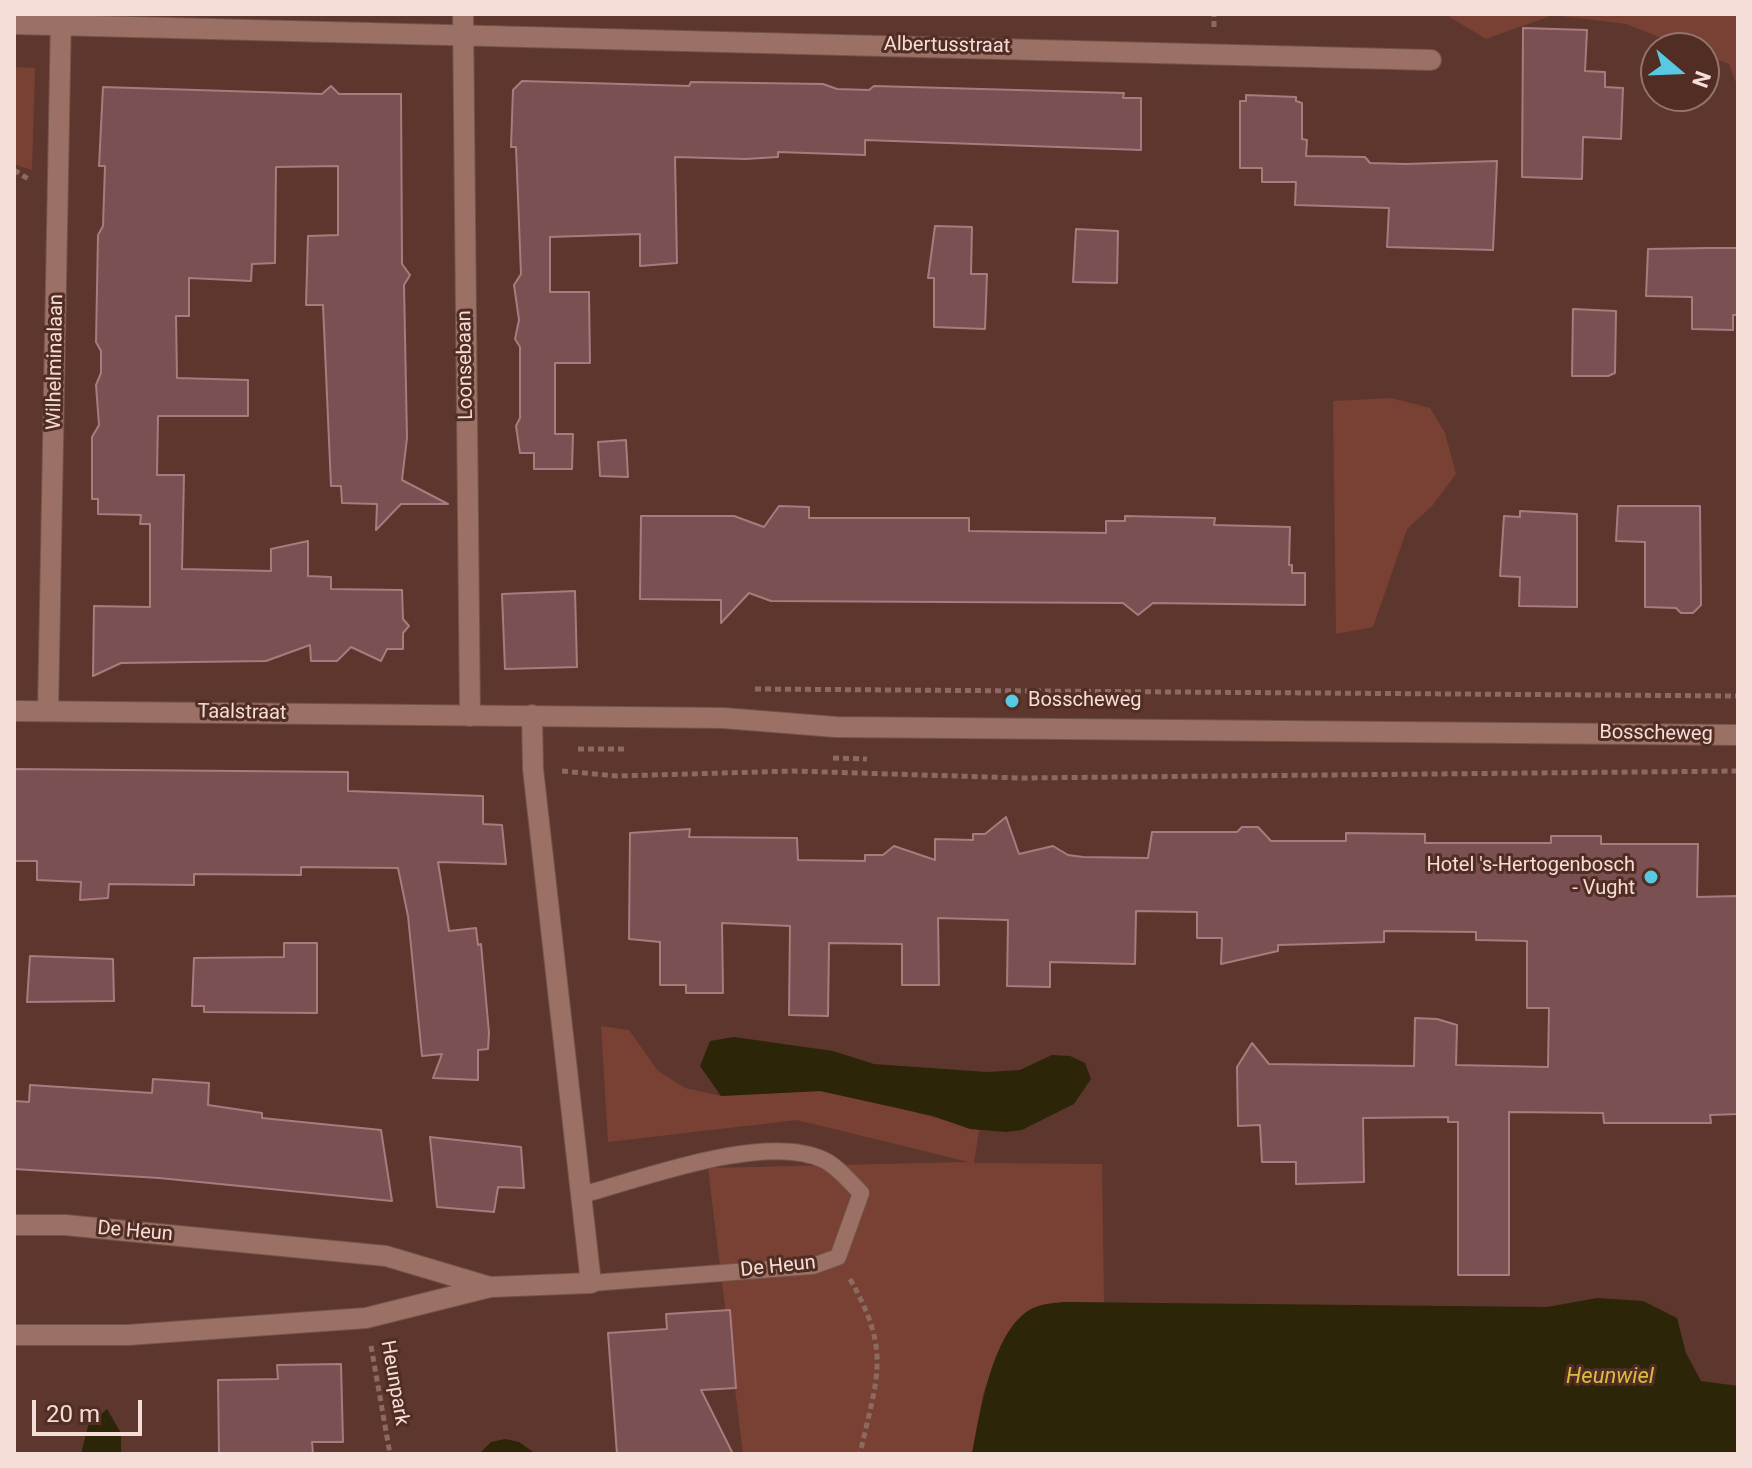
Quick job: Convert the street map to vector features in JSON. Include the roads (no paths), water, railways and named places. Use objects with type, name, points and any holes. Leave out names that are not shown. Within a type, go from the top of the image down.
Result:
[{"type":"street","name":"Albertusstraat","points":[[14,24],[61,20],[463,24],[1431,60]]},
{"type":"street","name":"Wilhelminalaan","points":[[48,711],[61,20]]},
{"type":"street","name":"Loonsebaan","points":[[463,24],[470,716]]},
{"type":"street","name":"Taalstraat","points":[[14,711],[470,716]]},
{"type":"street","points":[[532,715],[533,769],[591,1283]]},
{"type":"street","name":"Bosscheweg","points":[[470,716],[723,718],[836,727],[1738,735]]},
{"type":"street","name":"De Heun","points":[[14,1225],[65,1225],[386,1256],[490,1287]]},
{"type":"street","name":"De Heun","points":[[14,1335],[128,1335],[366,1318],[490,1287],[591,1283]]},
{"type":"lane","name":"De Heun","points":[[582,1195],[745,1152],[797,1151],[826,1161],[861,1193],[838,1257],[813,1266],[591,1283]]},
{"type":"water","points":[[734,1037],[833,1051],[874,1064],[987,1072],[1020,1070],[1052,1055],[1070,1056],[1085,1063],[1091,1079],[1074,1104],[1022,1130],[970,1129],[933,1116],[820,1091],[721,1096],[700,1066],[710,1041]]},
{"type":"water","name":"Heunwiel","points":[[1597,1298],[1643,1301],[1677,1318],[1686,1353],[1701,1381],[1738,1386],[1738,1454],[972,1454],[984,1396],[998,1352],[1019,1318],[1040,1306],[1063,1302],[1547,1307]]},
{"type":"water","points":[[107,1409],[121,1433],[121,1454],[81,1454],[88,1426]]},
{"type":"water","points":[[505,1439],[519,1442],[536,1454],[479,1454],[491,1442]]},
{"type":"place","name":"Bosscheweg","points":[[1012,701]]},
{"type":"place","name":"Hotel 's-Hertogenbosch - Vught","points":[[1651,877]]}]
